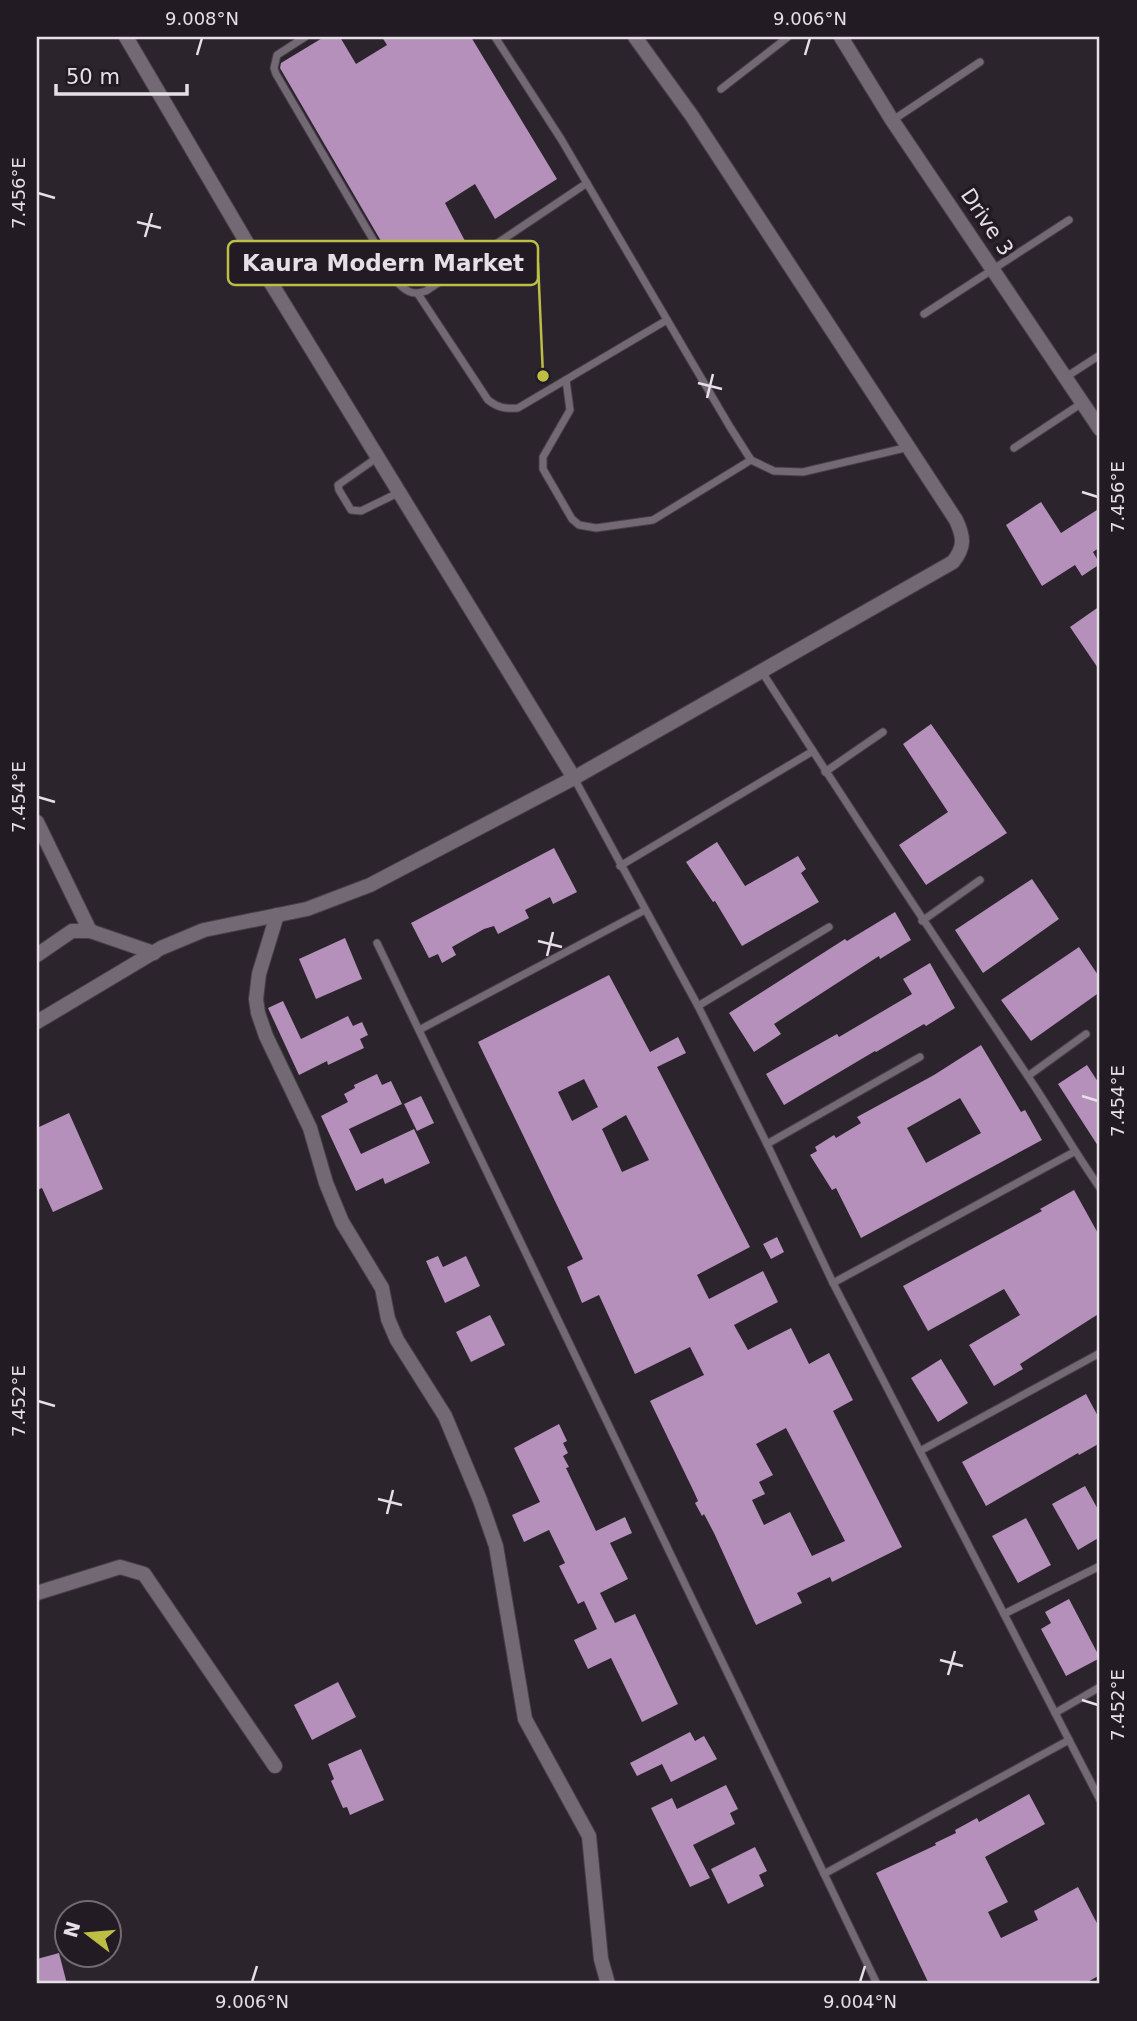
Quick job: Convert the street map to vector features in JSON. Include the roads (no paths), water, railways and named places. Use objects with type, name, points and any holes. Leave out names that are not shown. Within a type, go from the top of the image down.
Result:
[{"type":"street","points":[[126,37],[257,260],[575,778]]},
{"type":"street","points":[[37,1022],[153,953],[204,930],[307,909],[370,885],[575,778],[883,603],[953,562],[959,555],[963,535],[960,527],[692,116],[635,37]]},
{"type":"street","name":"Drive 3","points":[[841,37],[892,120],[1100,429]]},
{"type":"street","points":[[37,822],[90,931]]},
{"type":"street","points":[[277,915],[259,974],[256,999],[258,1013],[266,1036],[310,1128],[326,1183],[342,1222],[382,1288],[388,1319],[397,1340],[445,1416],[480,1500],[496,1546],[525,1719],[589,1836],[601,1959],[608,1984]]},
{"type":"street","points":[[37,955],[72,931],[90,931],[153,953]]},
{"type":"street","points":[[37,1593],[120,1567],[144,1574],[275,1766]]},
{"type":"lane","points":[[303,37],[277,55],[274,68],[276,74],[399,284],[407,292],[418,294],[426,291],[587,183]]},
{"type":"lane","points":[[495,37],[587,183],[751,460],[774,471],[803,472],[909,447]]},
{"type":"lane","points":[[721,89],[788,37]]},
{"type":"lane","points":[[892,120],[980,62]]},
{"type":"lane","points":[[924,314],[1069,219]]},
{"type":"lane","points":[[418,294],[495,407],[518,408],[667,320]]},
{"type":"lane","points":[[1066,377],[1100,355]]},
{"type":"lane","points":[[566,380],[570,410],[543,457],[542,464],[572,519],[579,525],[596,527],[653,520],[751,460]]},
{"type":"lane","points":[[1014,448],[1083,403]]},
{"type":"lane","points":[[379,457],[341,482],[339,490],[355,512],[400,492]]},
{"type":"lane","points":[[761,671],[922,921],[1028,1076],[1074,1152],[1100,1188]]},
{"type":"lane","points":[[825,772],[883,732]]},
{"type":"lane","points":[[620,866],[813,751]]},
{"type":"lane","points":[[575,778],[620,866],[698,1006],[833,1283],[1100,1800]]},
{"type":"lane","points":[[922,921],[980,880]]},
{"type":"lane","points":[[419,1030],[645,910]]},
{"type":"lane","points":[[698,1006],[830,927]]},
{"type":"lane","points":[[377,943],[877,1984]]},
{"type":"lane","points":[[1028,1076],[1086,1034]]},
{"type":"lane","points":[[767,1144],[920,1057]]},
{"type":"lane","points":[[833,1283],[1074,1152]]},
{"type":"lane","points":[[920,1451],[1100,1353]]},
{"type":"lane","points":[[1004,1615],[1100,1566]]},
{"type":"lane","points":[[1055,1713],[1100,1687]]},
{"type":"lane","points":[[824,1874],[1069,1740]]},
{"type":"place","name":"Kaura Modern Market","points":[[543,376]]}]
